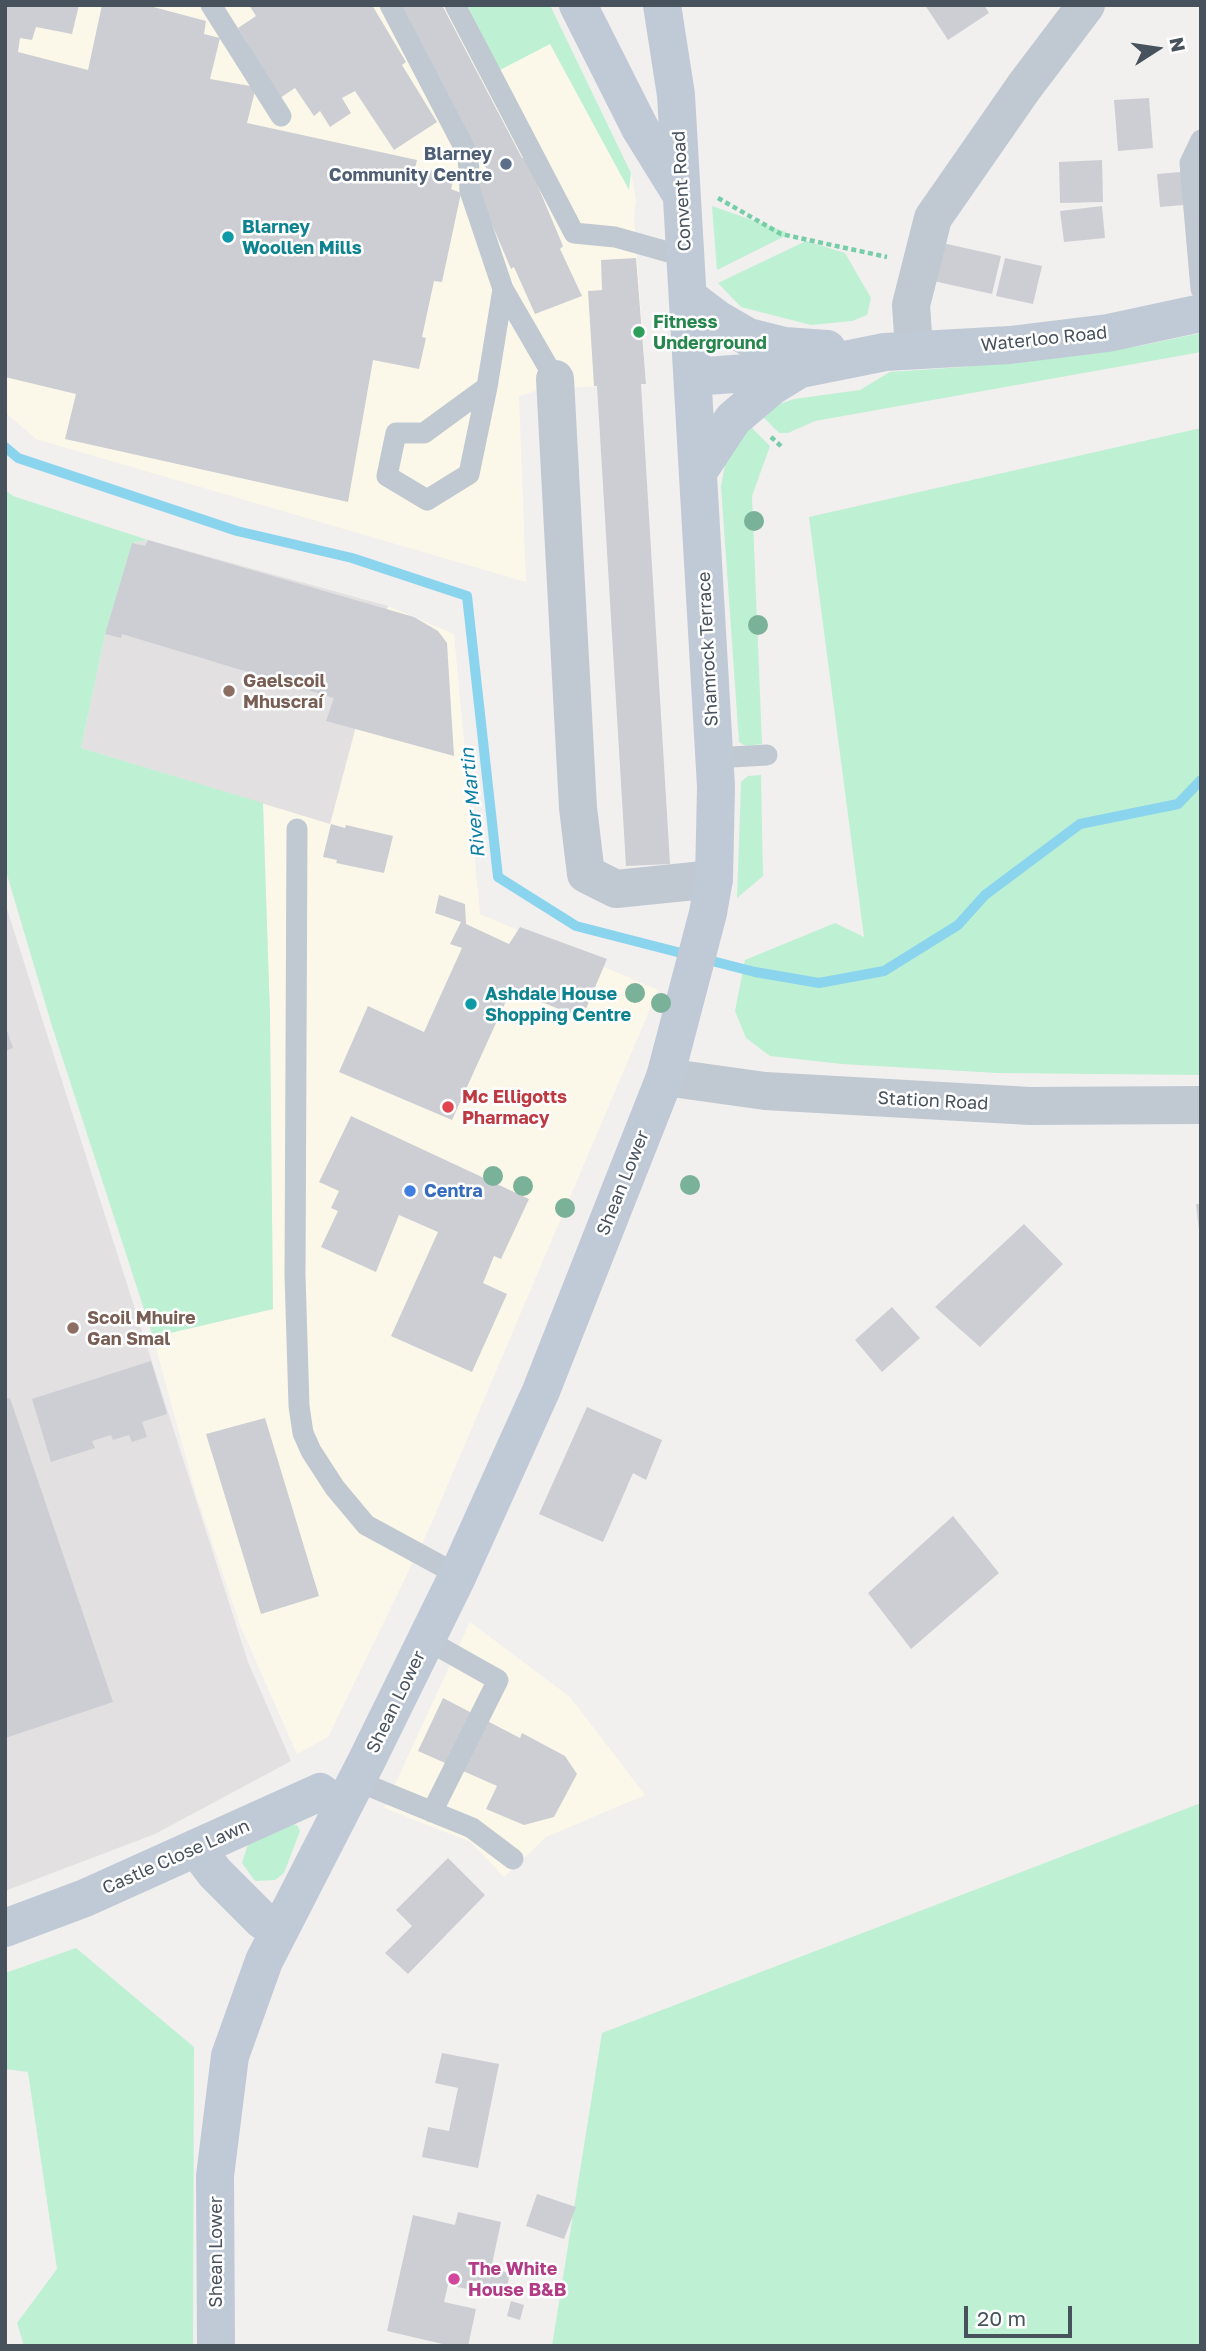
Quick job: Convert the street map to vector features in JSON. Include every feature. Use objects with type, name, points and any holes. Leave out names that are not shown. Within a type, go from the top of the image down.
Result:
[{"type":"main road","points":[[578,5],[640,128],[682,196]]},
{"type":"main road","name":"Convent Road","points":[[662,5],[676,94],[693,377]]},
{"type":"main road","name":"Waterloo Road","points":[[688,297],[717,319],[748,337],[784,346],[899,350],[1010,345],[1108,333],[1201,313]]},
{"type":"main road","name":"Waterloo Road","points":[[693,377],[800,369],[899,350]]},
{"type":"main road","points":[[698,472],[733,419],[772,386],[800,369]]},
{"type":"main road","name":"Shamrock Terrace","points":[[666,1076],[706,921],[714,879],[716,840],[693,377]]},
{"type":"main road","name":"Shean Lower","points":[[216,2346],[215,2176],[230,2056],[264,1961],[427,1640],[541,1391],[666,1076]]},
{"type":"main road","name":"Castle Close Lawn","points":[[5,1928],[85,1898],[320,1792],[349,1795]]},
{"type":"main road","points":[[196,1848],[215,1873],[262,1920],[279,1931]]},
{"type":"street","points":[[899,350],[933,218],[1024,87],[1086,5]]},
{"type":"street","points":[[555,379],[578,808],[586,874],[616,889],[714,879]]},
{"type":"street","name":"Station Road","points":[[666,1076],[765,1091],[1030,1106],[1201,1105]]},
{"type":"lane","points":[[211,5],[281,116]]},
{"type":"lane","points":[[390,5],[468,155],[470,191],[503,289],[555,379]]},
{"type":"lane","points":[[455,5],[574,233],[615,237],[686,257]]},
{"type":"lane","points":[[1201,140],[1190,163],[1201,289]]},
{"type":"lane","points":[[487,387],[424,433],[396,433],[387,476],[428,500],[470,474],[487,387],[503,289]]},
{"type":"lane","points":[[714,758],[767,755]]},
{"type":"lane","points":[[297,829],[295,1275],[299,1406],[303,1433],[311,1451],[335,1488],[366,1525],[458,1575]]},
{"type":"lane","points":[[427,1640],[498,1681],[432,1812]]},
{"type":"lane","points":[[349,1795],[432,1812],[472,1828],[513,1859]]},
{"type":"path","points":[[682,196],[706,192],[781,234],[922,264]]},
{"type":"shaded area","name":"Blarney Woollen Mills","points":[[5,5],[550,5],[631,173],[636,200],[634,217],[646,384],[542,389],[519,396],[526,582],[36,439],[5,412]]},
{"type":"shaded area","name":"Gaelscoil Mhuscraí","points":[[148,540],[388,606],[330,824],[81,748],[105,635],[132,543]]},
{"type":"shaded area","points":[[388,606],[454,634],[480,914],[658,990],[428,1531],[328,1737],[297,1754],[240,1625],[196,1494],[153,1337],[273,1309],[270,1015],[263,803],[330,824]]},
{"type":"shaded area","name":"Scoil Mhuire Gan Smal","points":[[5,903],[248,1662],[291,1761],[155,1834],[5,1891]]},
{"type":"shaded area","points":[[470,1622],[570,1697],[645,1795],[546,1837],[504,1877],[471,1842],[384,1808]]},
{"type":"green space","points":[[467,5],[550,5],[631,173],[629,190],[550,44],[500,70]]},
{"type":"green space","points":[[712,206],[786,232],[785,236],[717,270]]},
{"type":"green space","points":[[806,241],[845,253],[871,298],[867,315],[852,321],[811,325],[741,307],[718,283]]},
{"type":"green space","points":[[1201,333],[1201,352],[815,421],[788,433],[779,433],[761,415],[774,406],[794,399],[860,390],[890,372],[963,367],[1139,346]]},
{"type":"green space","points":[[750,426],[770,446],[752,496],[762,744],[746,746],[739,742],[721,486],[725,465]]},
{"type":"green space","points":[[1201,428],[1201,1075],[997,1073],[842,1064],[770,1056],[746,1038],[735,1011],[745,960],[835,923],[864,937],[809,517]]},
{"type":"green space","points":[[5,490],[13,496],[148,540],[132,543],[105,635],[81,748],[263,803],[270,1015],[273,1309],[153,1337],[52,1026],[5,868]]},
{"type":"green space","points":[[761,775],[763,876],[737,898],[741,782],[748,776]]},
{"type":"green space","points":[[1201,1803],[1201,2346],[552,2346],[602,2033]]},
{"type":"green space","points":[[287,1824],[297,1825],[300,1831],[284,1873],[275,1880],[255,1881],[242,1863],[248,1844]]},
{"type":"green space","points":[[76,1948],[194,2047],[193,2346],[24,2346],[17,2323],[57,2269],[28,2072],[5,2069],[5,1973]]},
{"type":"building","name":"Blarney Woollen Mills","points":[[5,5],[79,5],[72,34],[36,27],[32,40],[20,38],[18,52],[88,70],[102,5],[146,5],[206,21],[204,34],[220,38],[210,79],[256,87],[247,123],[417,160],[415,168],[455,174],[451,189],[461,193],[442,282],[434,281],[422,337],[426,338],[419,369],[373,360],[348,502],[65,439],[76,394],[5,377]]},
{"type":"building","points":[[249,5],[372,5],[406,62],[402,65],[437,122],[394,150],[355,91],[342,98],[351,113],[330,127],[320,111],[314,116],[295,88],[280,98],[238,28],[256,16]]},
{"type":"building","name":"Blarney Community Centre","points":[[400,5],[442,5],[522,158],[526,158],[563,246],[560,249],[582,296],[535,314],[514,267],[511,269],[475,184],[487,170]]},
{"type":"building","points":[[925,5],[984,5],[989,13],[948,40]]},
{"type":"building","points":[[1149,98],[1153,148],[1118,151],[1114,100]]},
{"type":"building","points":[[1102,160],[1103,202],[1060,203],[1059,162]]},
{"type":"building","points":[[1181,172],[1184,205],[1160,207],[1157,174]]},
{"type":"building","points":[[1102,206],[1105,238],[1064,242],[1060,211]]},
{"type":"building","points":[[938,242],[1001,256],[992,294],[929,280]]},
{"type":"building","points":[[636,258],[646,384],[641,384],[670,864],[626,866],[597,386],[594,386],[588,291],[602,290],[601,260]]},
{"type":"building","points":[[1005,258],[1042,266],[1033,304],[996,296]]},
{"type":"building","points":[[148,540],[414,617],[438,631],[447,643],[454,756],[326,721],[334,698],[122,634],[121,638],[105,634],[132,543],[145,546]]},
{"type":"building","points":[[331,824],[393,836],[384,873],[336,863],[337,860],[323,857]]},
{"type":"building","name":"Ashdale House Shopping Centre","points":[[439,895],[465,904],[466,924],[509,944],[520,927],[607,959],[582,1018],[511,990],[452,1120],[339,1072],[368,1006],[424,1032],[462,948],[450,944],[461,922],[435,913]]},
{"type":"building","points":[[5,1025],[13,1048],[5,1051]]},
{"type":"building","points":[[351,1116],[529,1199],[501,1259],[494,1256],[483,1283],[507,1294],[472,1372],[391,1336],[438,1232],[399,1215],[376,1272],[321,1247],[338,1211],[331,1208],[339,1191],[319,1182]]},
{"type":"building","points":[[1196,1204],[1201,1204],[1201,1230],[1199,1230]]},
{"type":"building","points":[[1024,1224],[1063,1264],[980,1347],[935,1307]]},
{"type":"building","points":[[892,1307],[920,1338],[882,1372],[855,1340]]},
{"type":"building","points":[[151,1361],[167,1414],[142,1422],[147,1437],[132,1442],[129,1435],[113,1440],[111,1435],[92,1441],[95,1448],[51,1462],[32,1399]]},
{"type":"building","points":[[10,1398],[113,1702],[5,1738],[5,1399]]},
{"type":"building","points":[[587,1407],[662,1440],[646,1480],[633,1473],[603,1542],[539,1514]]},
{"type":"building","points":[[265,1418],[319,1596],[261,1614],[206,1434]]},
{"type":"building","points":[[953,1516],[999,1573],[911,1649],[868,1593]]},
{"type":"building","points":[[443,1698],[520,1738],[522,1733],[565,1756],[577,1774],[554,1817],[524,1825],[486,1809],[497,1786],[418,1751]]},
{"type":"building","points":[[448,1858],[485,1895],[408,1974],[385,1953],[412,1926],[396,1910]]},
{"type":"building","points":[[442,2053],[499,2064],[478,2168],[422,2157],[428,2127],[449,2131],[458,2088],[435,2083]]},
{"type":"building","points":[[537,2194],[576,2207],[564,2239],[526,2226]]},
{"type":"building","name":"The White House B&B","points":[[458,2212],[501,2222],[491,2269],[510,2273],[505,2297],[448,2285],[444,2302],[476,2309],[468,2346],[451,2346],[387,2331],[413,2215],[455,2225]]},
{"type":"building","points":[[511,2301],[524,2305],[520,2320],[507,2316]]},
{"type":"waterway","name":"River Martin","points":[[5,447],[18,458],[237,531],[352,558],[467,596],[498,877],[576,926],[755,972],[819,983],[884,971],[958,925],[985,895],[1080,824],[1178,804],[1201,780]]},
{"type":"place","name":"Blarney Community Centre","points":[[506,164]]},
{"type":"place","name":"Blarney Woollen Mills","points":[[228,237]]},
{"type":"place","name":"Fitness Underground","points":[[639,332]]},
{"type":"place","name":"Gaelscoil Mhuscraí","points":[[229,691]]},
{"type":"place","name":"Ashdale House Shopping Centre","points":[[471,1004]]},
{"type":"place","name":"Mc Elligotts Pharmacy","points":[[448,1107]]},
{"type":"place","name":"Centra","points":[[410,1191]]},
{"type":"place","name":"Scoil Mhuire Gan Smal","points":[[73,1328]]},
{"type":"place","name":"The White House B&B","points":[[454,2279]]}]
